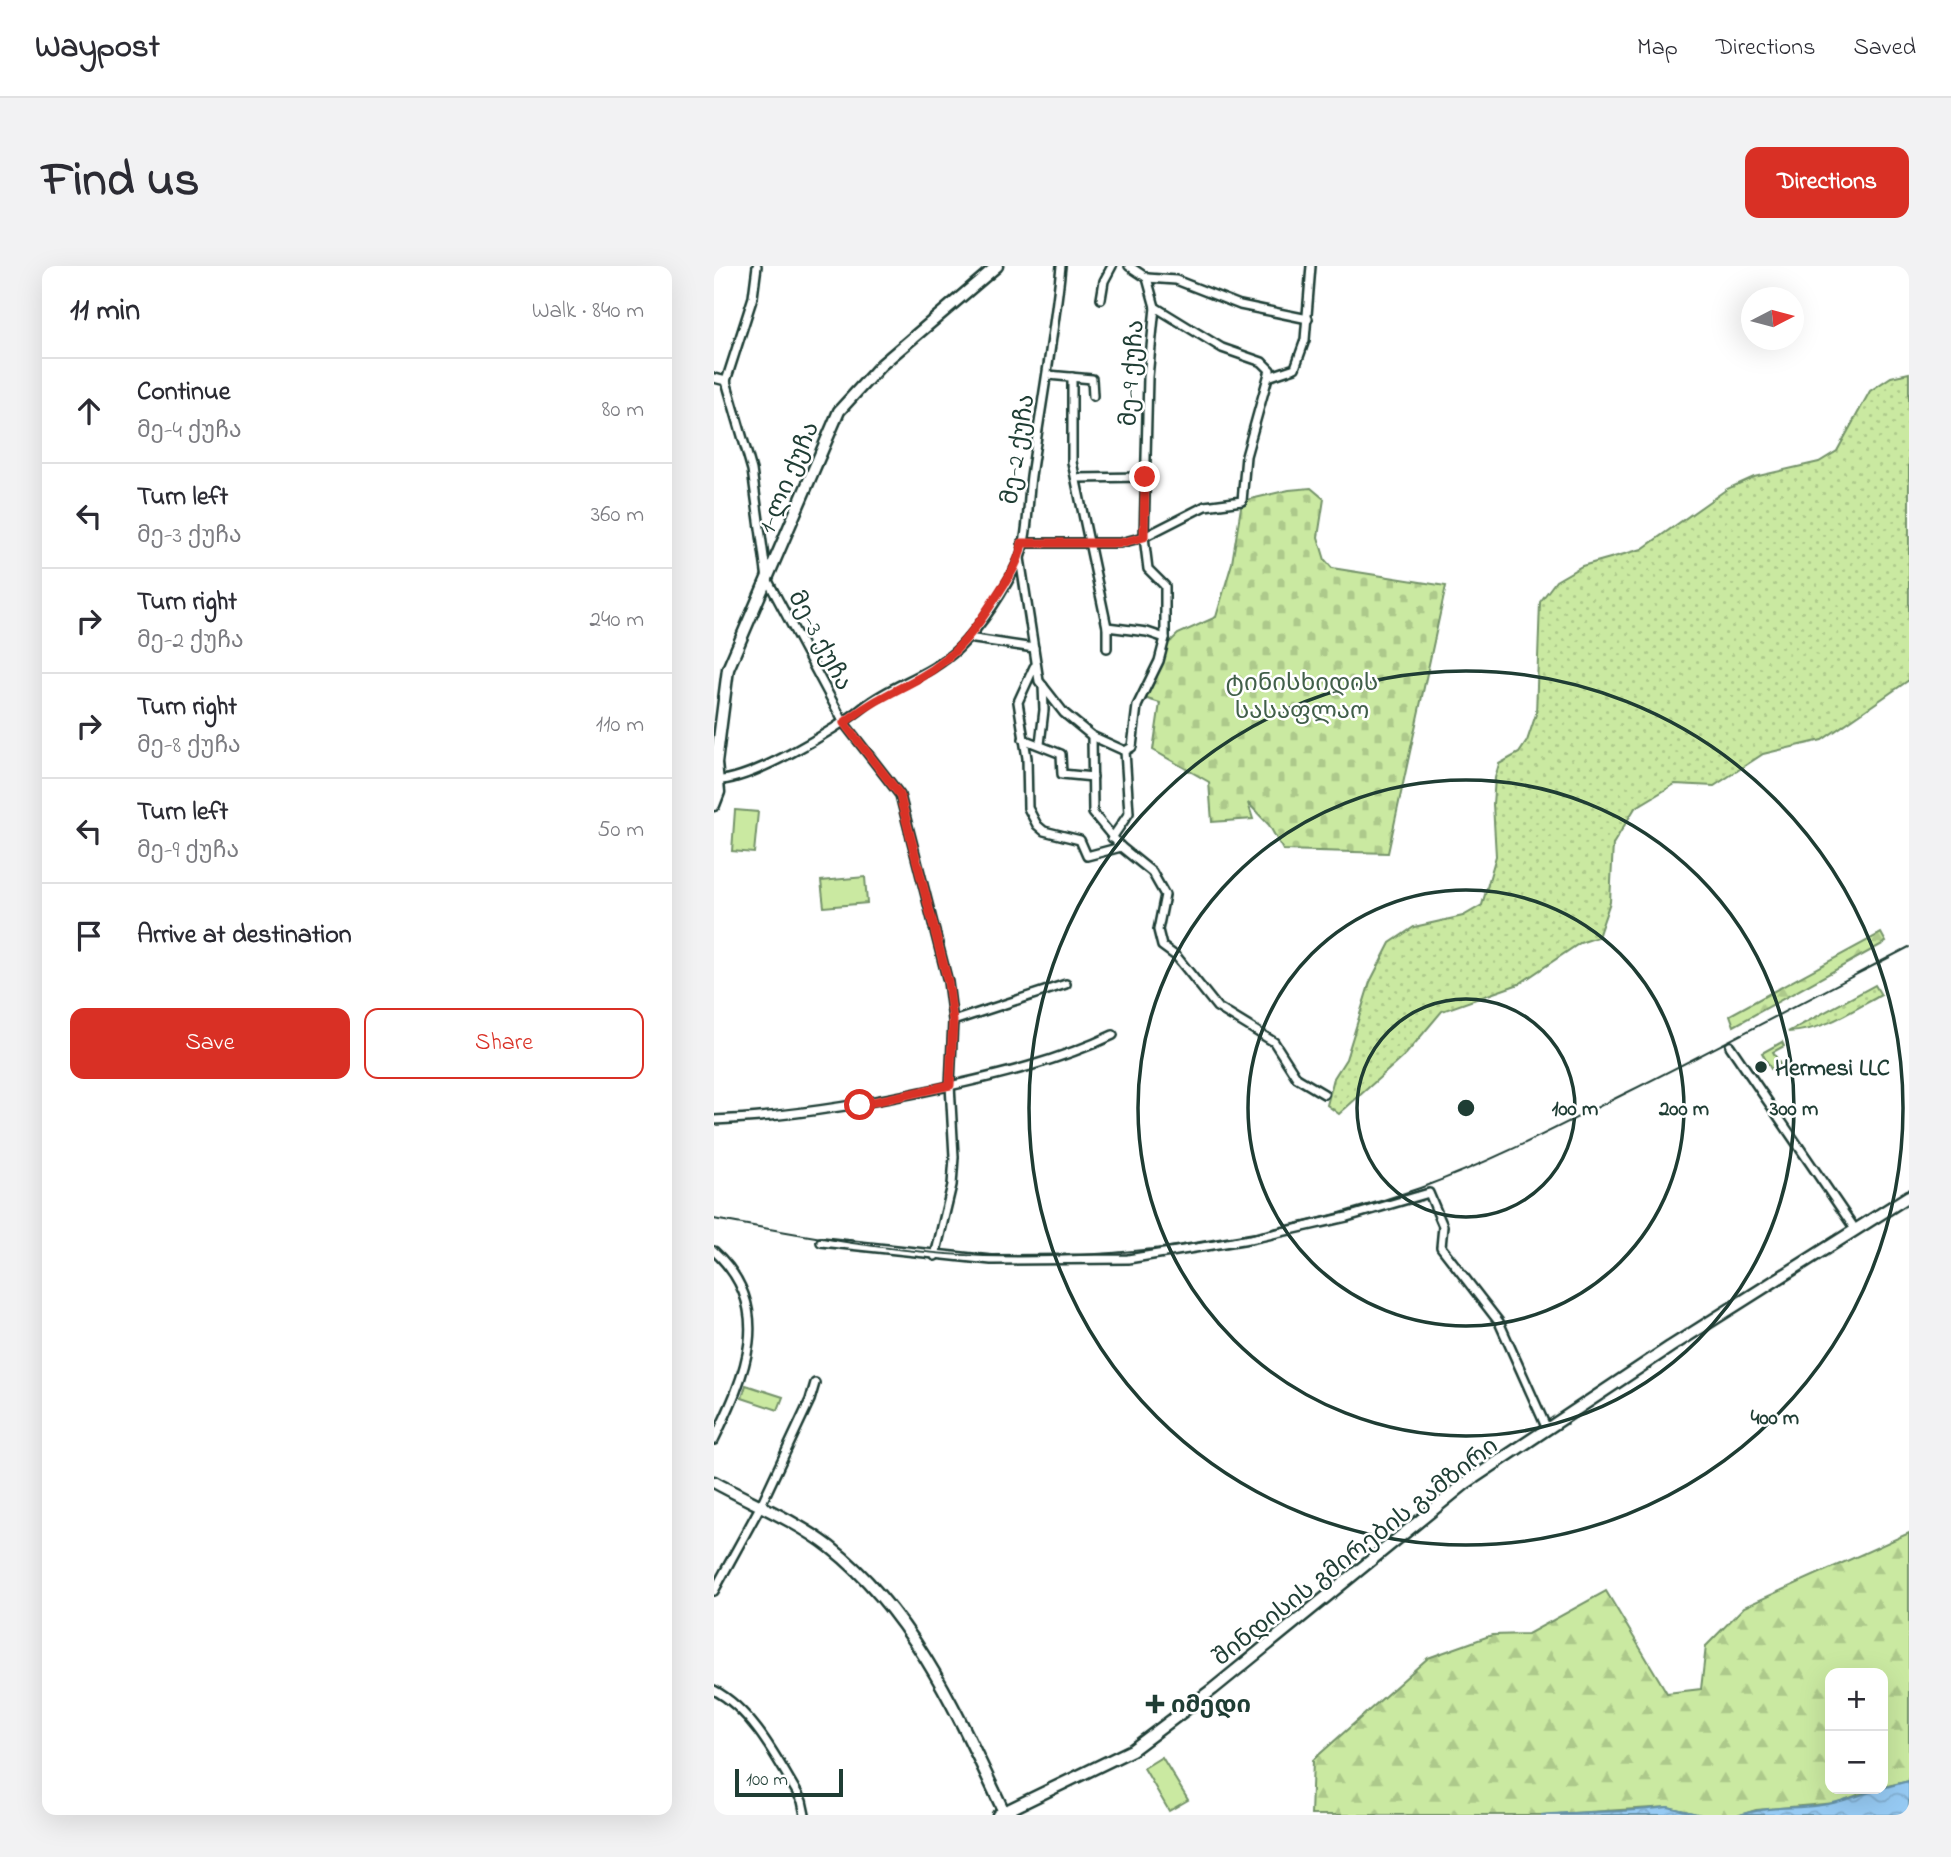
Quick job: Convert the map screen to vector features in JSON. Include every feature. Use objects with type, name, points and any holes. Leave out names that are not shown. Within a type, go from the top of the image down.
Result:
[{"type":"main road","name":"1-ლი ქუჩა","points":[[716,792],[715,765],[728,669],[839,411],[881,365],[997,266]]},
{"type":"main road","name":"შინდისის გმირების გამზირი","points":[[1001,1814],[1132,1750],[1213,1689],[1466,1483],[1909,1196]]},
{"type":"main road","points":[[714,1482],[830,1547],[892,1610],[935,1672],[1001,1814]]},
{"type":"street","points":[[757,266],[753,297],[726,380],[752,470],[766,579]]},
{"type":"street","name":"მე-2 ქუჩა","points":[[716,792],[730,780],[844,723],[870,702],[923,676],[968,638],[1020,558],[1048,375],[1061,266]]},
{"type":"street","points":[[1101,299],[1104,281],[1112,266]]},
{"type":"street","points":[[1129,266],[1147,278],[1176,280],[1240,305],[1308,319]]},
{"type":"street","points":[[1271,376],[1295,368],[1305,340],[1311,266]]},
{"type":"street","name":"მე-9 ქუჩა","points":[[1125,751],[1132,747],[1141,697],[1158,662],[1165,638],[1165,586],[1148,569],[1144,537],[1148,377],[1155,307],[1147,278]]},
{"type":"street","points":[[1022,543],[1120,543],[1144,537],[1205,506],[1242,501],[1247,456],[1271,376],[1268,366],[1222,348],[1155,307]]},
{"type":"street","points":[[1048,375],[1092,379],[1093,396]]},
{"type":"street","points":[[1072,377],[1072,461],[1108,627],[1107,648]]},
{"type":"street","points":[[714,378],[726,380]]},
{"type":"street","points":[[1076,478],[1145,477]]},
{"type":"street","points":[[1020,558],[1034,648],[1034,667],[1018,702],[1030,792],[1028,808],[1037,825],[1053,835],[1080,840],[1087,856],[1121,847]]},
{"type":"street","name":"მე-3 ქუჩა","points":[[766,579],[844,723],[900,795],[948,982],[953,1021],[950,1085],[954,1157],[952,1185],[935,1256]]},
{"type":"street","points":[[1108,627],[1147,632],[1165,638]]},
{"type":"street","points":[[968,638],[1034,648]]},
{"type":"street","points":[[1034,667],[1043,685],[1065,713],[1092,736],[1125,751],[1129,813],[1112,838]]},
{"type":"street","points":[[1040,744],[1043,685]]},
{"type":"street","points":[[1092,736],[1093,813],[1112,838],[1152,872],[1165,895],[1158,930],[1162,946],[1177,957],[1216,1007],[1274,1042],[1297,1078],[1324,1094]]},
{"type":"street","points":[[1023,739],[1061,754],[1062,774],[1093,777]]},
{"type":"street","points":[[953,1021],[1066,985]]},
{"type":"street","points":[[714,1120],[860,1105],[1073,1054],[1113,1035]]},
{"type":"street","points":[[1730,1046],[1855,1229]]},
{"type":"street","points":[[821,1242],[935,1256],[1061,1261],[1128,1259],[1178,1252],[1347,1217],[1429,1193],[1443,1226],[1441,1247],[1499,1322],[1547,1429]]},
{"type":"street","points":[[714,1251],[745,1296],[752,1337],[736,1393],[714,1440]]},
{"type":"street","points":[[714,1591],[760,1507],[815,1383]]},
{"type":"street","points":[[714,1690],[730,1699],[746,1716],[797,1792],[805,1815]]},
{"type":"green space","points":[[1909,373],[1909,680],[1822,740],[1763,754],[1714,786],[1675,784],[1635,808],[1613,844],[1610,902],[1598,937],[1580,943],[1519,984],[1442,1011],[1406,1054],[1339,1114],[1327,1105],[1334,1078],[1346,1059],[1370,982],[1390,943],[1414,927],[1463,916],[1482,905],[1496,856],[1493,804],[1495,778],[1499,764],[1519,753],[1527,741],[1536,714],[1540,602],[1556,581],[1582,566],[1642,549],[1727,489],[1754,477],[1819,462],[1837,451],[1870,391],[1891,377]]},
{"type":"green space","name":"ტინისხიდის სასაფლაო","points":[[1311,488],[1324,499],[1318,537],[1325,560],[1332,568],[1446,586],[1388,853],[1283,850],[1269,825],[1248,803],[1253,819],[1212,822],[1209,782],[1153,750],[1160,703],[1141,697],[1165,638],[1170,642],[1178,634],[1216,617],[1232,563],[1242,501],[1289,490]]},
{"type":"green space","points":[[735,810],[758,812],[754,853],[732,851]]},
{"type":"green space","points":[[865,877],[867,903],[824,907],[821,881]]},
{"type":"green space","points":[[1881,933],[1886,942],[1734,1026],[1730,1015]]},
{"type":"green space","points":[[1875,985],[1881,995],[1847,1014],[1813,1028],[1788,1032]]},
{"type":"green space","points":[[1782,1042],[1784,1046],[1773,1052],[1780,1064],[1771,1069],[1762,1053]]},
{"type":"green space","points":[[746,1385],[783,1397],[778,1410],[742,1398]]},
{"type":"green space","points":[[1909,1533],[1909,1781],[1888,1786],[1888,1668],[1825,1668],[1825,1794],[1860,1794],[1836,1803],[1756,1810],[1740,1815],[1701,1815],[1668,1807],[1541,1815],[1311,1815],[1313,1760],[1428,1658],[1492,1635],[1528,1634],[1606,1591],[1667,1693],[1701,1689],[1706,1646],[1744,1607]]},
{"type":"green space","points":[[1162,1757],[1188,1800],[1169,1811],[1144,1768]]},
{"type":"water","points":[[1909,1781],[1909,1815],[1740,1815],[1764,1810],[1825,1805],[1863,1794],[1888,1794],[1890,1786]]},
{"type":"water","points":[[1668,1807],[1701,1815],[1541,1815],[1636,1810]]},
{"type":"railway","points":[[714,1219],[849,1242],[984,1256],[1095,1254],[1151,1249],[1205,1242],[1314,1220],[1420,1188],[1497,1156],[1658,1077],[1909,947]]},
{"type":"place","name":"Hermesi LLC","points":[[1761,1067]]},
{"type":"place","name":"იმედი","points":[[1155,1704]]},
{"type":"route","points":[[860,1105],[950,1085],[953,1021],[948,982],[935,940],[900,795],[844,723],[870,702],[923,676],[958,649],[981,621],[1020,558],[1022,543],[1120,543],[1144,537],[1145,477]]}]
